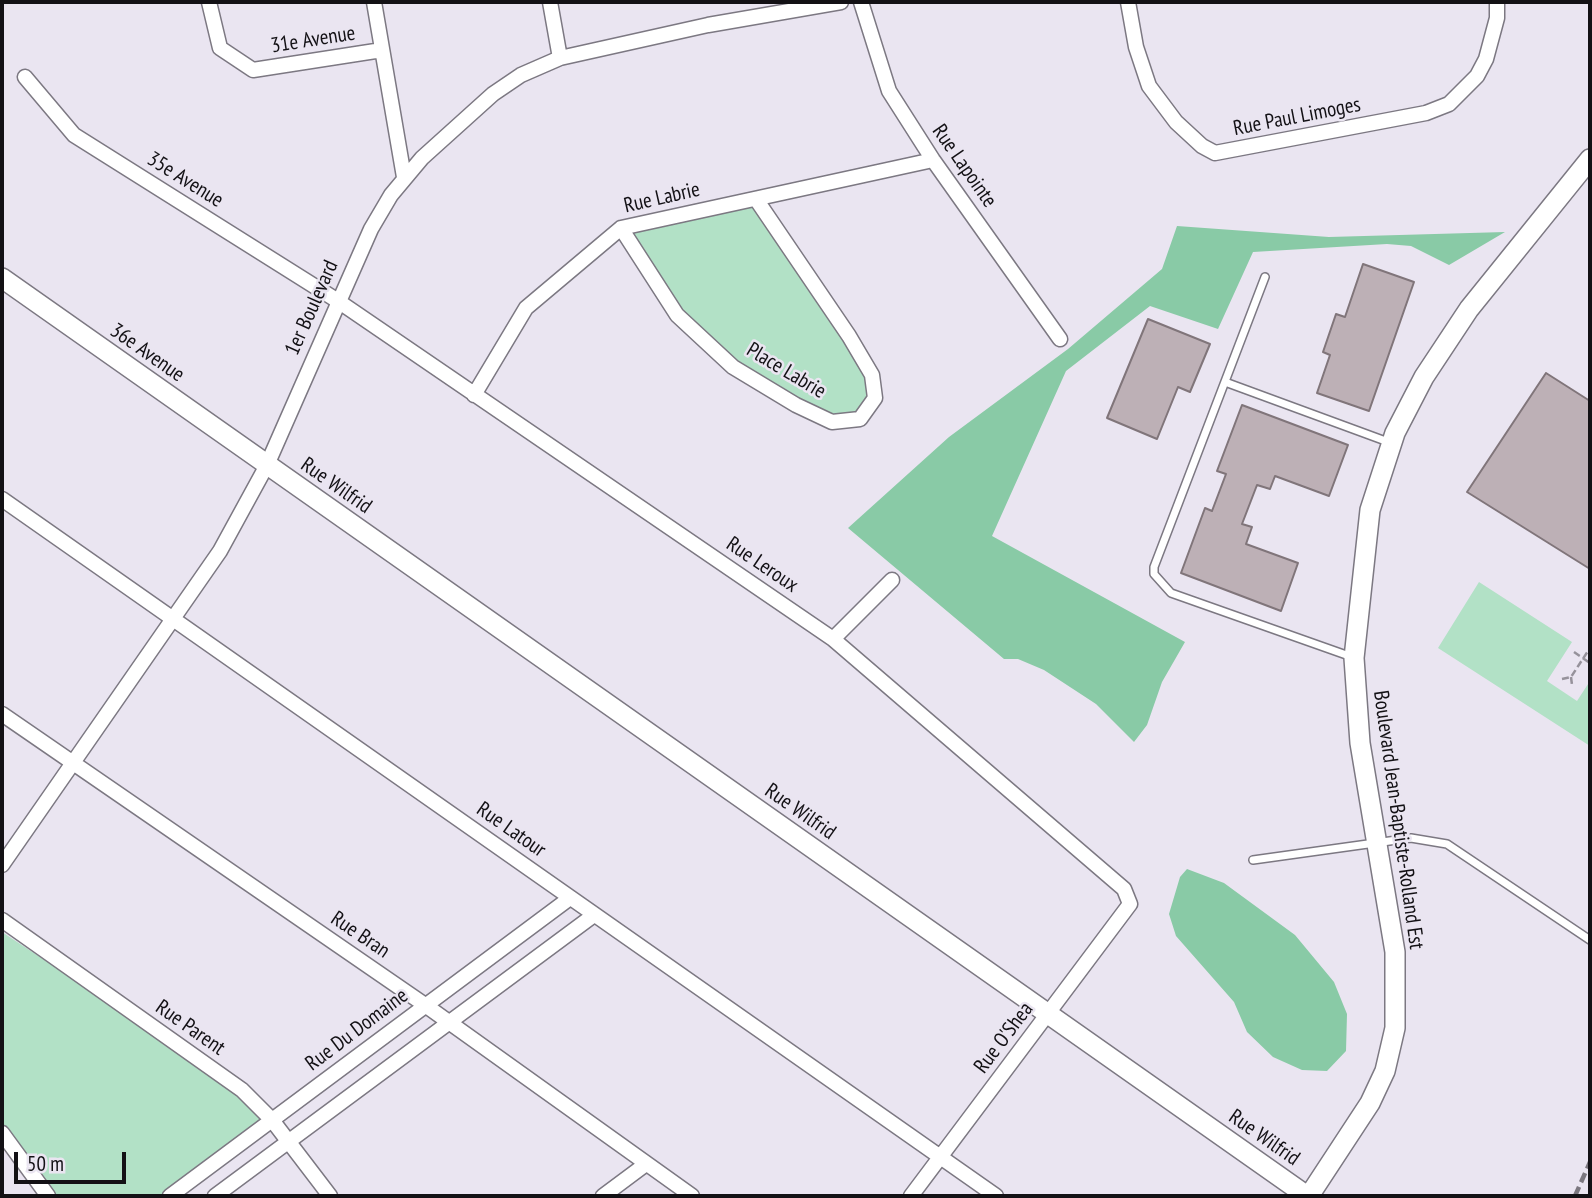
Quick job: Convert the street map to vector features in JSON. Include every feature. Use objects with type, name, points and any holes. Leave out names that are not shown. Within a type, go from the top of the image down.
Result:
[{"type":"street","name":"31e Avenue","points":[[209,2],[220,48],[253,70],[382,50]]},
{"type":"street","name":"31e Avenue","points":[[374,2],[404,177]]},
{"type":"street","points":[[550,2],[560,58]]},
{"type":"street","name":"1er Boulevard","points":[[2,865],[220,551],[267,465],[371,229],[404,177],[493,94],[521,75],[560,58],[708,25],[841,2]]},
{"type":"street","name":"Rue Lapointe","points":[[862,2],[889,91],[933,160],[1060,339]]},
{"type":"street","name":"Rue Paul Limoges","points":[[1128,2],[1136,47],[1149,86],[1176,122],[1202,146],[1215,153],[1426,113],[1449,104],[1476,76],[1486,59],[1497,18],[1497,2]]},
{"type":"street","name":"35e Avenue","points":[[25,77],[74,135],[338,301]]},
{"type":"street","name":"Boulevard Jean-Baptiste-Rolland Est","points":[[1308,1196],[1370,1103],[1385,1071],[1395,1028],[1395,952],[1360,743],[1354,658],[1370,510],[1392,444],[1424,377],[1469,309],[1590,159]]},
{"type":"street","name":"Rue Labrie","points":[[474,395],[526,308],[621,228],[933,160]]},
{"type":"street","name":"Place Labrie","points":[[621,228],[677,315],[733,366],[796,405],[832,422],[860,419],[875,398],[872,375],[849,336],[756,199]]},
{"type":"street","name":"36e Avenue","points":[[2,278],[267,465]]},
{"type":"street","name":"Rue Leroux","points":[[338,301],[833,639],[1124,889],[1130,904]]},
{"type":"street","name":"Rue Wilfrid","points":[[267,465],[1308,1196]]},
{"type":"street","name":"Rue Latour","points":[[2,499],[996,1196]]},
{"type":"street","points":[[833,639],[892,580]]},
{"type":"street","name":"Rue Bran","points":[[2,714],[448,1021],[692,1196]]},
{"type":"street","name":"Rue Du Domaine","points":[[170,1196],[570,898]]},
{"type":"street","name":"Rue O'Shea","points":[[911,1196],[1130,904]]},
{"type":"street","points":[[215,1196],[594,915]]},
{"type":"street","name":"Rue Parent","points":[[2,920],[242,1090],[272,1120],[330,1196]]},
{"type":"street","points":[[2,1133],[48,1196]]},
{"type":"street","points":[[603,1196],[646,1164]]},
{"type":"lane","points":[[1265,277],[1154,567],[1154,574],[1171,593],[1354,658]]},
{"type":"lane","points":[[1225,382],[1392,444]]},
{"type":"lane","points":[[1253,860],[1411,838],[1447,844],[1590,940]]},
{"type":"path","points":[[1572,685],[1571,677],[1588,650]]},
{"type":"path","points":[[1574,652],[1590,663]]},
{"type":"path","points":[[1562,679],[1571,677]]},
{"type":"green space","points":[[756,199],[849,336],[875,398],[860,419],[832,422],[733,367],[677,315],[621,228]]},
{"type":"green space","points":[[1177,226],[1329,237],[1505,232],[1449,265],[1411,246],[1387,244],[1253,252],[1218,329],[1150,306],[1066,371],[992,536],[1185,642],[1162,682],[1147,725],[1134,742],[1096,704],[1044,670],[1018,659],[1004,659],[848,528],[949,437],[1068,349],[1162,269]]},
{"type":"green space","points":[[1479,582],[1572,642],[1547,681],[1577,701],[1590,681],[1590,746],[1438,648]]},
{"type":"green space","points":[[1187,869],[1224,883],[1295,935],[1334,982],[1347,1014],[1346,1051],[1327,1071],[1302,1070],[1273,1057],[1247,1032],[1234,1002],[1176,936],[1169,914],[1180,877]]},
{"type":"green space","points":[[2,932],[242,1090],[272,1120],[170,1196],[51,1196],[2,1125]]},
{"type":"building","points":[[1363,264],[1414,282],[1369,411],[1317,393],[1330,355],[1323,352],[1336,314],[1345,317]]},
{"type":"building","points":[[1148,319],[1210,344],[1190,392],[1178,387],[1157,439],[1107,418]]},
{"type":"building","points":[[1546,373],[1590,401],[1590,569],[1467,492]]},
{"type":"building","points":[[1242,405],[1348,445],[1329,496],[1275,476],[1270,489],[1257,485],[1242,524],[1252,527],[1246,544],[1298,563],[1281,611],[1181,573],[1205,508],[1212,511],[1226,474],[1217,471]]},
{"type":"railway","points":[[1575,1196],[1590,1162]]}]
